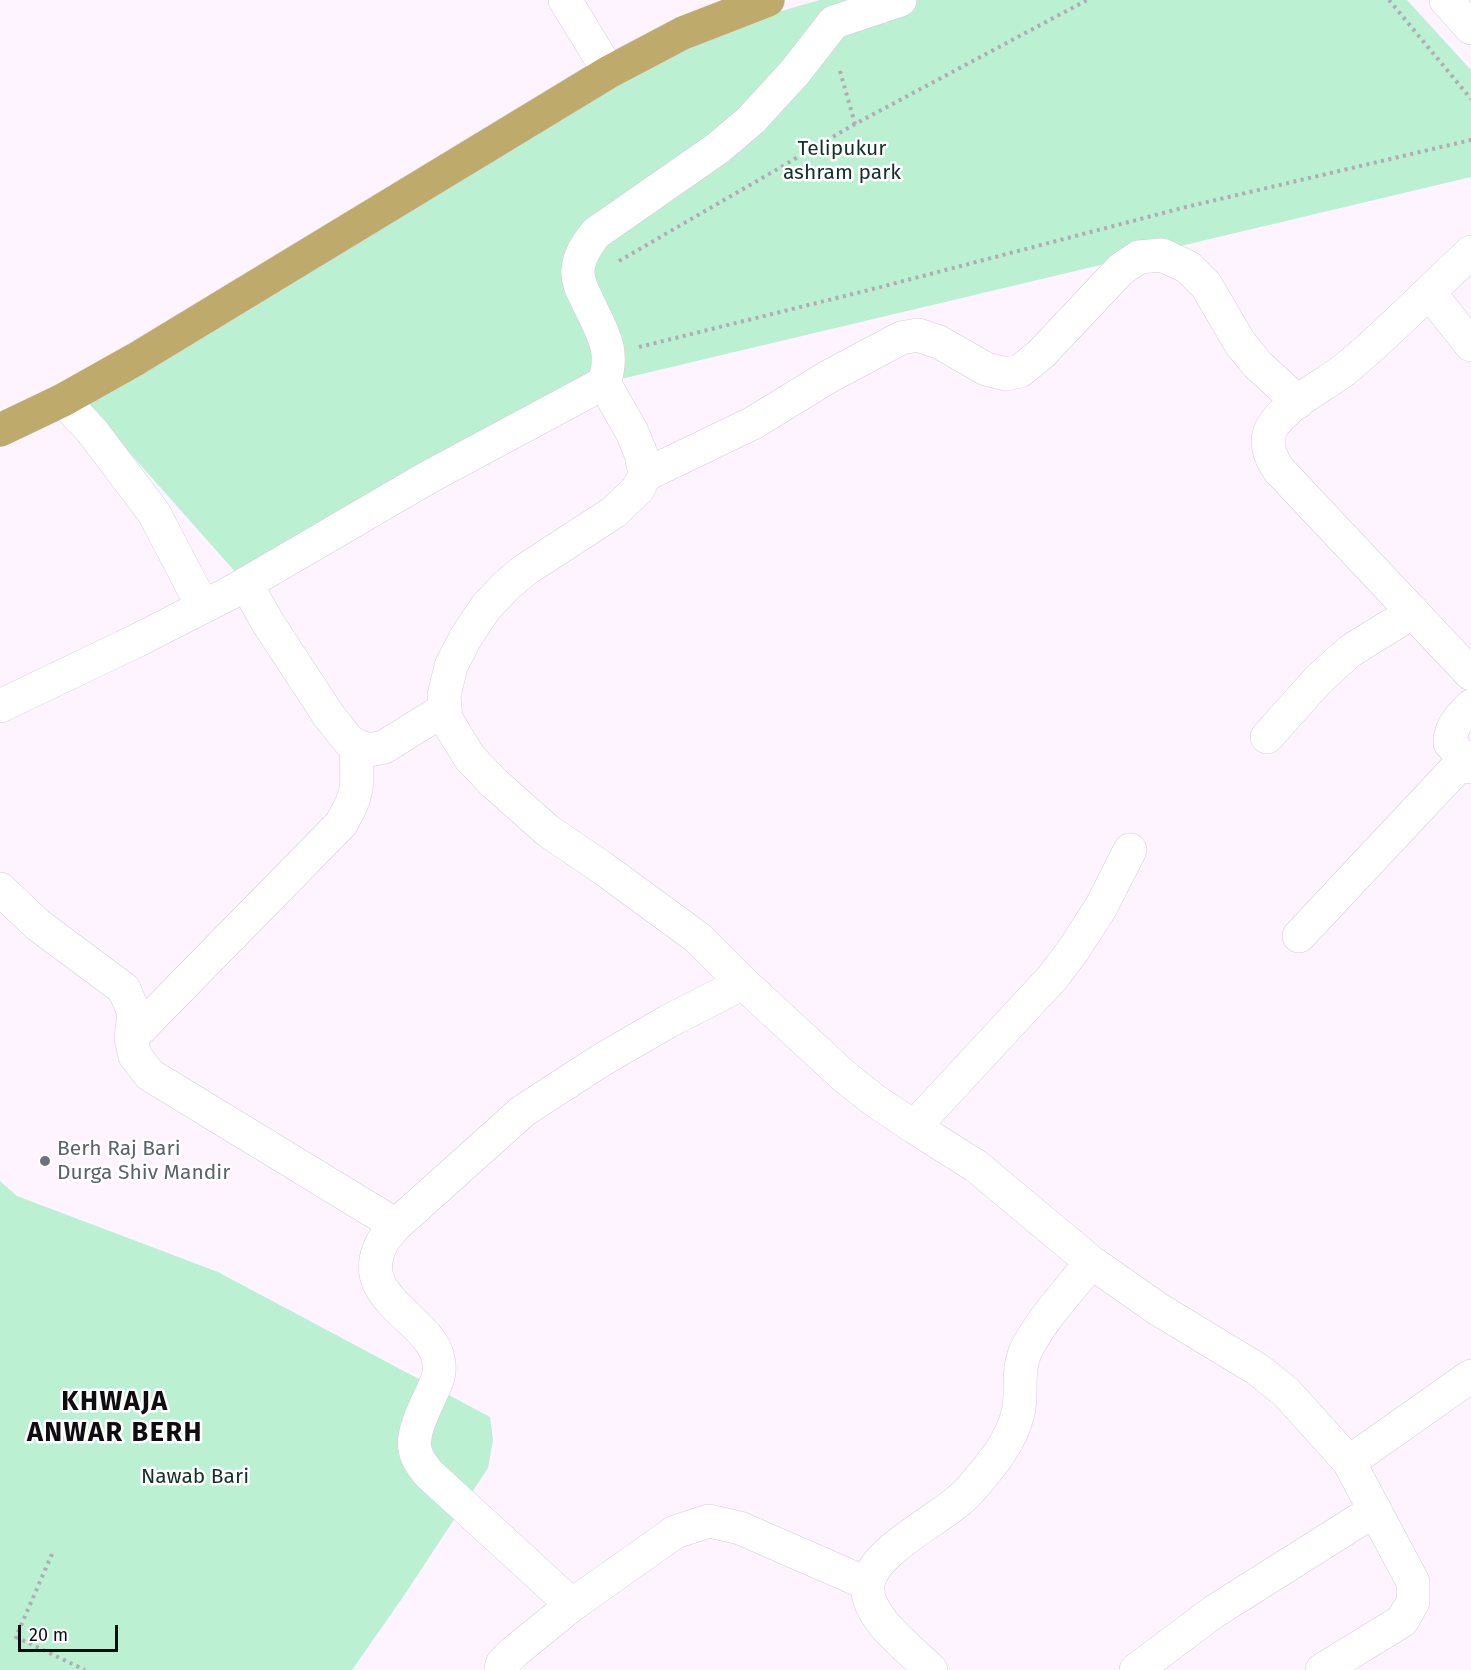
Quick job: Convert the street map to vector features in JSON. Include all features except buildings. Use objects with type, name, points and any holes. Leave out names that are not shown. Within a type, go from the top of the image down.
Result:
[{"type":"highway","points":[[0,430],[63,400],[217,311],[609,72],[683,33],[768,0]]},
{"type":"street","points":[[565,0],[609,72]]},
{"type":"street","points":[[0,706],[203,607],[427,478],[604,383],[610,356],[604,336],[579,283],[578,269],[587,245],[596,233],[718,148],[751,120],[795,72],[834,22],[900,0]]},
{"type":"street","points":[[1446,0],[1471,28]]},
{"type":"street","points":[[1471,252],[1343,371],[1298,402],[1273,424],[1267,441],[1271,459],[1471,674]]},
{"type":"street","points":[[645,475],[753,423],[828,377],[901,338],[918,335],[939,342],[986,369],[1006,374],[1020,371],[1041,354],[1121,269],[1139,257],[1162,255],[1188,267],[1206,285],[1240,343],[1257,364],[1298,402]]},
{"type":"street","points":[[1429,292],[1471,345]]},
{"type":"street","points":[[604,383],[632,432],[641,454],[645,475],[638,489],[614,512],[525,570],[486,607],[466,637],[451,666],[444,696],[446,719],[470,758],[494,783],[548,831],[698,938],[845,1077],[914,1127],[976,1166],[1091,1262],[1158,1309],[1257,1368],[1286,1392],[1349,1462],[1413,1582],[1413,1602],[1402,1621],[1322,1670]]},
{"type":"street","points":[[63,400],[92,431],[154,513],[203,607]]},
{"type":"street","points":[[246,584],[268,623],[329,716],[349,741],[369,750],[384,747],[445,709]]},
{"type":"street","points":[[1267,737],[1319,679],[1350,651],[1413,612]]},
{"type":"street","points":[[1299,936],[1468,763],[1450,743],[1450,734],[1454,723],[1471,706]]},
{"type":"street","points":[[131,1038],[341,824],[356,791],[357,746]]},
{"type":"street","points":[[914,1127],[1053,977],[1101,907],[1130,850]]},
{"type":"street","points":[[0,889],[38,925],[124,989],[134,1013],[131,1038],[135,1056],[150,1075],[396,1225]]},
{"type":"street","points":[[572,1605],[428,1473],[419,1461],[415,1450],[416,1434],[439,1376],[441,1359],[431,1341],[388,1298],[376,1277],[375,1262],[382,1242],[396,1225],[523,1111],[600,1061],[743,983]]},
{"type":"street","points":[[931,1670],[881,1621],[870,1602],[868,1584],[875,1567],[892,1550],[968,1493],[998,1458],[1011,1433],[1018,1412],[1019,1372],[1026,1352],[1037,1332],[1091,1262]]},
{"type":"street","points":[[1349,1462],[1471,1376]]},
{"type":"street","points":[[1136,1670],[1215,1611],[1375,1510]]},
{"type":"street","points":[[501,1670],[502,1664],[514,1652],[572,1605],[675,1532],[709,1521],[740,1528],[868,1584]]},
{"type":"path","points":[[610,266],[855,124],[1087,0]]},
{"type":"path","points":[[1389,0],[1471,99]]},
{"type":"path","points":[[828,30],[855,124]]},
{"type":"path","points":[[634,348],[873,289],[1186,207],[1471,140]]},
{"type":"path","points":[[52,1554],[16,1637],[85,1670]]},
{"type":"green space","name":"Telipukur ashram park","points":[[820,0],[1407,0],[1471,70],[1471,177],[604,383],[246,584],[82,399],[693,36]]},
{"type":"green space","name":"Nawab Bari","points":[[0,1181],[17,1196],[218,1272],[490,1417],[493,1440],[488,1468],[352,1670],[0,1670]]},
{"type":"place","name":"Berh Raj Bari Durga Shiv Mandir","points":[[45,1161]]},
{"type":"district","name":"KHWAJA ANWAR BERH","points":[[115,1418]]}]
